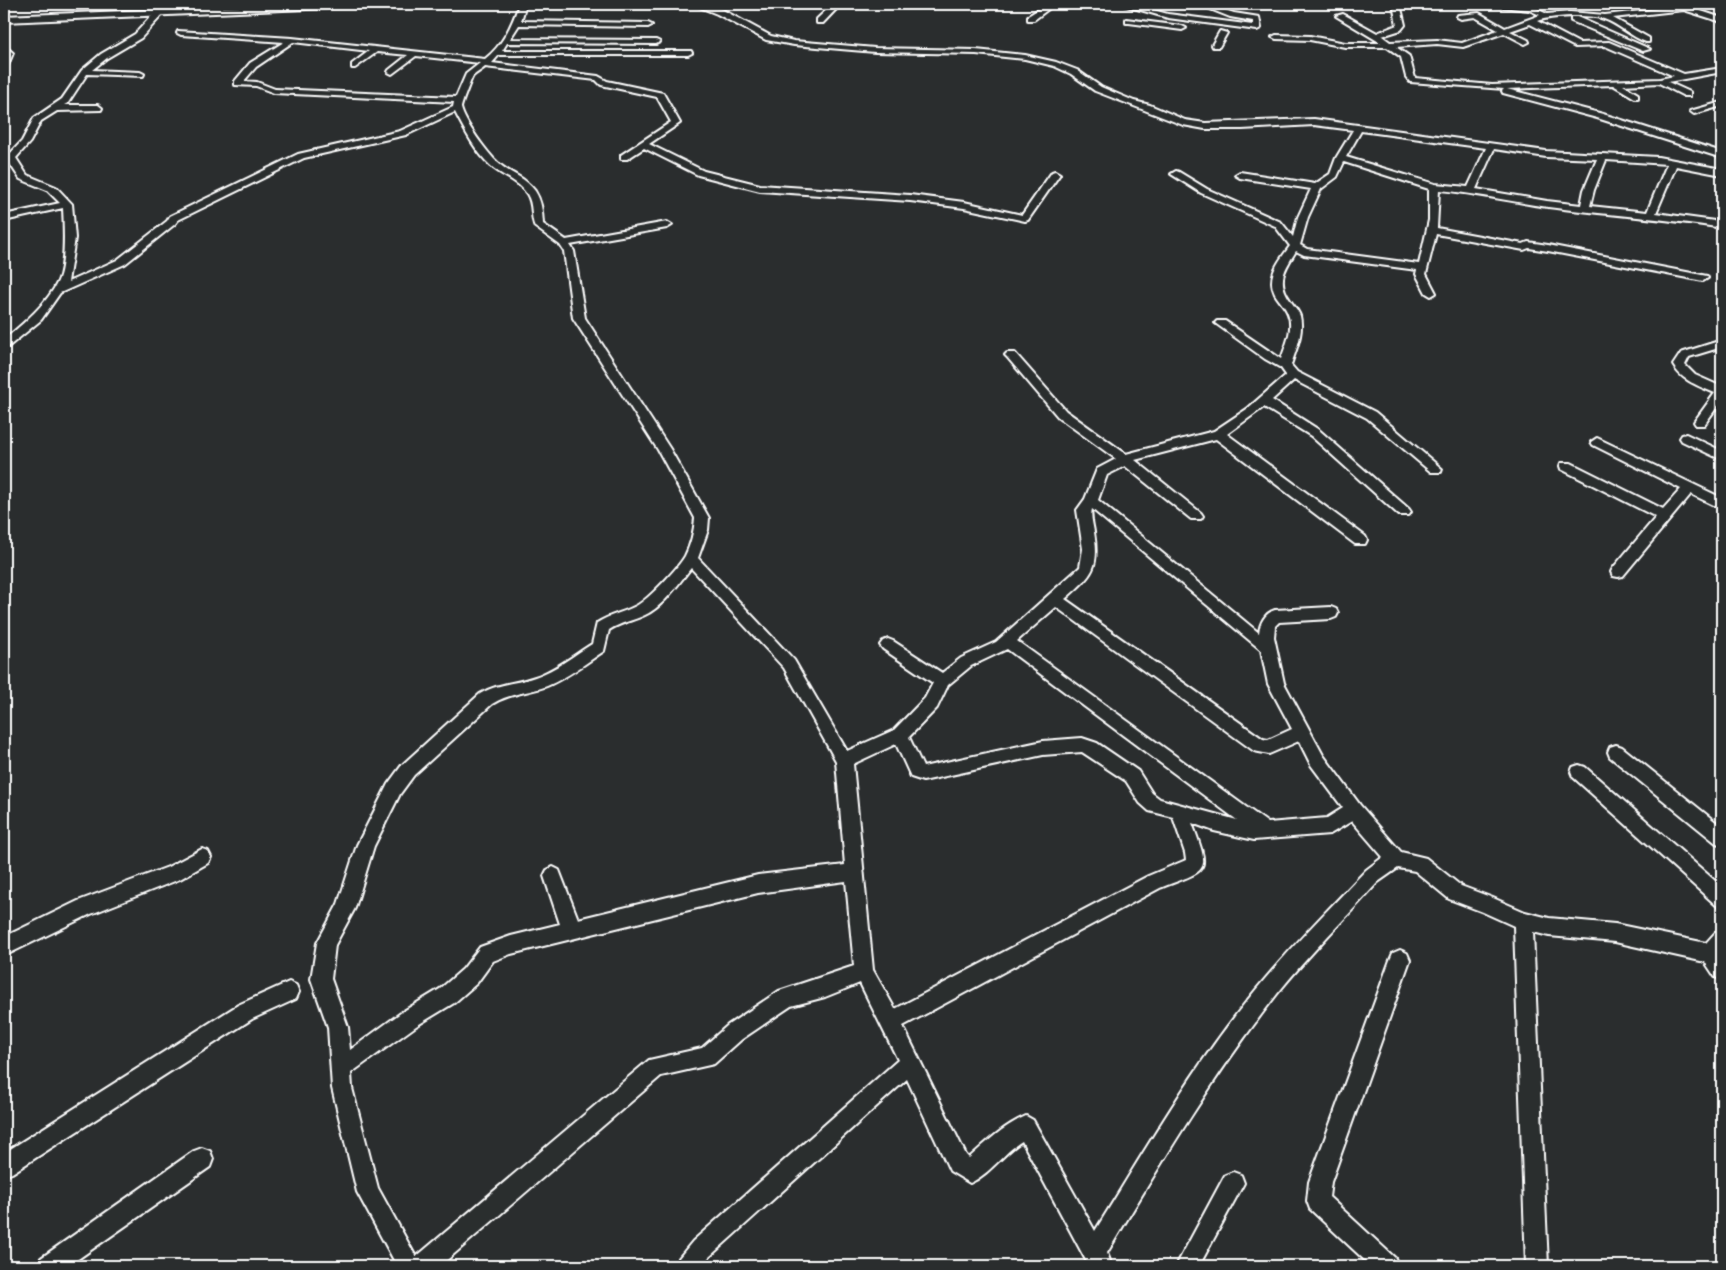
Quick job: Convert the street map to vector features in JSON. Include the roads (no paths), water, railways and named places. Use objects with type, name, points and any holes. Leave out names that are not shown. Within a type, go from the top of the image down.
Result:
[{"type":"main road","points":[[4,18],[354,4]]},
{"type":"street","points":[[56,292],[121,262],[172,222],[173,218],[301,156],[403,133],[457,104],[469,76],[497,53],[505,41],[516,23],[522,4]]},
{"type":"street","points":[[695,4],[723,9],[754,32],[769,38],[794,43],[875,50],[976,52],[1033,59],[1056,64],[1074,72],[1098,89],[1131,103],[1205,126],[1314,122],[1546,154],[1673,162],[1722,172]]},
{"type":"street","points":[[820,21],[837,4]]},
{"type":"street","points":[[1032,18],[1051,4]]},
{"type":"street","points":[[1124,4],[1168,16],[1257,28],[1256,19],[1233,15],[1204,5]]},
{"type":"street","points":[[1376,36],[1398,28],[1400,25],[1396,4]]},
{"type":"street","points":[[1492,4],[1536,9],[1545,16]]},
{"type":"street","points":[[1536,4],[1607,17],[1646,40]]},
{"type":"street","points":[[1276,37],[1310,38],[1345,45],[1369,46],[1437,42],[1463,45],[1545,16],[1607,17],[1685,8],[1700,4]]},
{"type":"street","points":[[1685,8],[1722,20]]},
{"type":"street","points":[[4,345],[37,318],[64,280],[70,238],[67,204],[50,188],[27,180],[19,174],[11,158],[26,142],[36,120],[64,101],[85,72],[104,56],[138,36],[160,12]]},
{"type":"street","points":[[1461,17],[1476,15],[1525,42]]},
{"type":"street","points":[[1563,15],[1646,49]]},
{"type":"street","points":[[1340,16],[1376,36],[1405,56],[1410,77],[1413,80],[1492,87],[1660,81],[1722,70]]},
{"type":"street","points":[[1129,21],[1189,28]]},
{"type":"street","points":[[1530,21],[1578,45],[1606,44],[1684,77]]},
{"type":"street","points":[[516,23],[648,25]]},
{"type":"street","points":[[1248,27],[1248,36]]},
{"type":"street","points":[[181,33],[292,40],[486,63],[598,78],[604,83],[660,95],[676,123],[624,157]]},
{"type":"street","points":[[1216,45],[1223,33]]},
{"type":"street","points":[[292,40],[253,65],[238,83],[257,84],[274,91],[457,104]]},
{"type":"street","points":[[505,41],[656,42]]},
{"type":"street","points":[[355,66],[375,50]]},
{"type":"street","points":[[4,65],[5,51]]},
{"type":"street","points":[[497,53],[688,53]]},
{"type":"street","points":[[392,72],[414,54]]},
{"type":"street","points":[[85,72],[140,74]]},
{"type":"street","points":[[1660,81],[1687,94]]},
{"type":"street","points":[[1615,83],[1635,96]]},
{"type":"street","points":[[1492,87],[1609,118],[1722,155]]},
{"type":"street","points":[[409,1266],[368,1192],[342,1088],[338,1027],[321,979],[326,943],[346,908],[366,845],[394,789],[408,770],[498,690],[533,684],[554,676],[599,646],[602,627],[614,618],[640,611],[653,602],[691,558],[701,530],[702,518],[664,449],[579,318],[569,250],[564,243],[538,225],[537,203],[530,191],[521,181],[496,166],[472,137],[457,104]]},
{"type":"street","points":[[1694,111],[1722,104]]},
{"type":"street","points":[[54,108],[98,108]]},
{"type":"street","points":[[1285,365],[1296,331],[1294,314],[1280,295],[1276,281],[1281,267],[1294,246],[1303,217],[1318,187],[1334,175],[1340,158],[1359,128]]},
{"type":"street","points":[[642,144],[701,173],[760,188],[910,198],[964,205],[1025,218],[1055,174]]},
{"type":"street","points":[[1471,190],[1491,146]]},
{"type":"street","points":[[1585,209],[1589,190],[1602,157]]},
{"type":"street","points":[[1340,158],[1434,186],[1471,190],[1585,209],[1722,223]]},
{"type":"street","points":[[1650,215],[1673,162]]},
{"type":"street","points":[[1176,174],[1204,191],[1278,224],[1294,246],[1304,252],[1423,268]]},
{"type":"street","points":[[1240,175],[1318,187]]},
{"type":"street","points":[[1431,293],[1421,274],[1432,230],[1435,204],[1434,186]]},
{"type":"street","points":[[4,218],[67,204]]},
{"type":"street","points":[[564,243],[667,225]]},
{"type":"street","points":[[1432,230],[1524,247],[1528,245],[1548,248],[1704,278]]},
{"type":"street","points":[[1221,323],[1269,357],[1285,365],[1293,375],[1371,416],[1436,469]]},
{"type":"street","points":[[1700,422],[1722,392],[1680,370],[1678,365],[1685,355],[1722,343]]},
{"type":"street","points":[[1011,355],[1062,414],[1126,460],[1196,516]]},
{"type":"street","points":[[844,760],[900,734],[931,703],[942,681],[966,662],[992,652],[1007,641],[1054,598],[1076,581],[1087,568],[1090,549],[1084,510],[1091,501],[1102,472],[1134,455],[1218,434],[1264,401],[1293,375]]},
{"type":"street","points":[[1264,401],[1315,433],[1404,512]]},
{"type":"street","points":[[1218,434],[1360,540]]},
{"type":"street","points":[[1686,438],[1722,456]]},
{"type":"street","points":[[1598,442],[1722,504]]},
{"type":"street","points":[[1566,466],[1665,516]]},
{"type":"street","points":[[1618,572],[1688,488]]},
{"type":"street","points":[[1091,501],[1263,645],[1268,646]]},
{"type":"street","points":[[691,558],[789,664],[844,760],[853,872],[864,972],[891,1022],[958,1163],[970,1172],[1006,1139],[1026,1127],[1097,1260]]},
{"type":"street","points":[[1054,598],[1260,746],[1269,748],[1303,732]]},
{"type":"street","points":[[1331,613],[1275,616],[1270,620],[1266,632],[1276,684],[1317,760],[1354,810],[1396,859],[1420,864],[1455,893],[1487,904],[1523,921],[1549,927],[1616,933],[1662,944],[1718,949],[1722,970]]},
{"type":"street","points":[[1007,641],[1265,831]]},
{"type":"street","points":[[888,645],[942,681]]},
{"type":"street","points":[[900,734],[917,772],[923,774],[1043,748],[1082,745],[1091,748],[1132,776],[1146,798],[1155,806],[1254,832],[1330,826],[1354,810]]},
{"type":"street","points":[[1616,752],[1722,838]]},
{"type":"street","points":[[1579,772],[1722,899]]},
{"type":"street","points":[[891,1022],[1154,882],[1188,869],[1195,864],[1194,853],[1179,811]]},
{"type":"street","points":[[4,947],[85,907],[174,873],[202,857]]},
{"type":"street","points":[[1097,1260],[1172,1126],[1220,1054],[1271,986],[1372,876],[1396,859]]},
{"type":"street","points":[[340,1069],[409,1018],[447,996],[470,976],[488,954],[511,945],[758,884],[853,872]]},
{"type":"street","points":[[554,876],[572,930]]},
{"type":"street","points":[[1523,921],[1537,1266]]},
{"type":"street","points":[[1387,1266],[1318,1201],[1320,1182],[1400,960]]},
{"type":"street","points":[[423,1266],[656,1067],[706,1057],[735,1032],[786,998],[825,987],[864,972]]},
{"type":"street","points":[[4,1165],[245,1012],[289,992]]},
{"type":"street","points":[[687,1266],[701,1249],[910,1064]]},
{"type":"street","points":[[50,1266],[202,1159]]},
{"type":"street","points":[[1186,1266],[1233,1183]]}]
